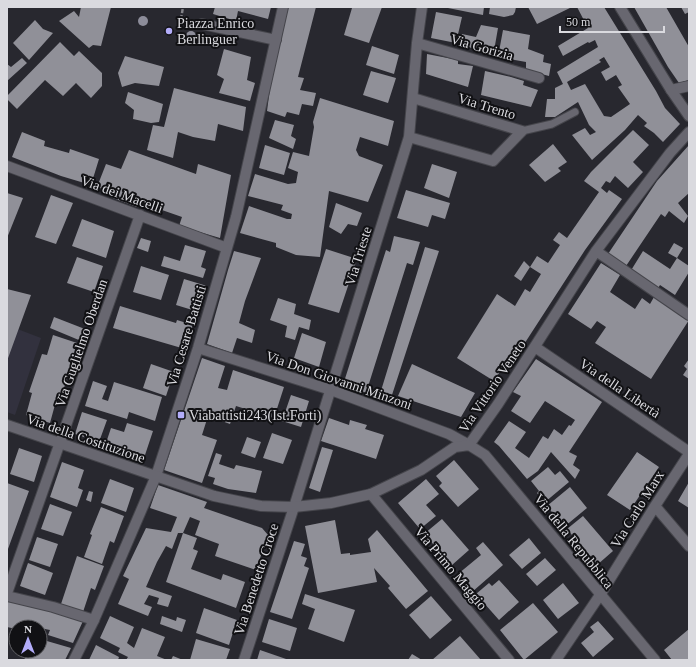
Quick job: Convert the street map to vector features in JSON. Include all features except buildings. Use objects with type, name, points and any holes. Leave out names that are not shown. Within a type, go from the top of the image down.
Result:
[{"type":"street","name":"Via Cesare Battisti","points":[[74,660],[94,620],[156,476],[198,348],[236,217],[283,7]]},
{"type":"street","name":"Via Trieste","points":[[294,507],[409,137],[417,44],[422,7]]},
{"type":"street","points":[[620,7],[671,90],[689,116]]},
{"type":"street","points":[[202,24],[276,40]]},
{"type":"street","name":"Via Gorizia","points":[[417,44],[539,78]]},
{"type":"street","points":[[671,90],[689,86]]},
{"type":"street","name":"Via Trento","points":[[409,137],[493,161],[522,131],[413,98]]},
{"type":"street","name":"Via Vittorio Veneto","points":[[156,476],[214,496],[261,506],[294,507],[331,503],[371,494],[422,470],[455,447],[469,445],[498,404],[596,251],[670,153],[689,132]]},
{"type":"street","name":"Via dei Macelli","points":[[7,166],[228,248]]},
{"type":"street","name":"Via Guglielmo Oberdan","points":[[7,593],[140,215]]},
{"type":"street","points":[[596,251],[689,315]]},
{"type":"street","name":"Via della Libertà","points":[[535,347],[689,453]]},
{"type":"street","name":"Via Don Giovanni Minzoni","points":[[198,348],[331,390],[448,434],[469,445]]},
{"type":"street","name":"Via della Costituzione","points":[[7,426],[156,476]]},
{"type":"street","name":"Via della Repubblica","points":[[469,445],[485,455],[655,660]]},
{"type":"street","name":"Via Carlo Marx","points":[[556,660],[600,595],[689,453]]},
{"type":"street","name":"Via Primo Maggio","points":[[371,494],[510,660]]},
{"type":"street","points":[[655,506],[689,546]]},
{"type":"street","name":"Via Benedetto Croce","points":[[244,660],[294,507]]},
{"type":"street","points":[[7,596],[53,607],[94,620]]},
{"type":"lane","points":[[522,131],[552,124],[575,112]]},
{"type":"path","points":[[181,19],[183,7]]},
{"type":"shaded area","points":[[7,325],[41,338],[15,415],[7,412]]},
{"type":"place","name":"Piazza Enrico Berlinguer","points":[[169,31]]},
{"type":"place","name":"Viabattisti243(Ist.Forti)","points":[[181,415]]}]
